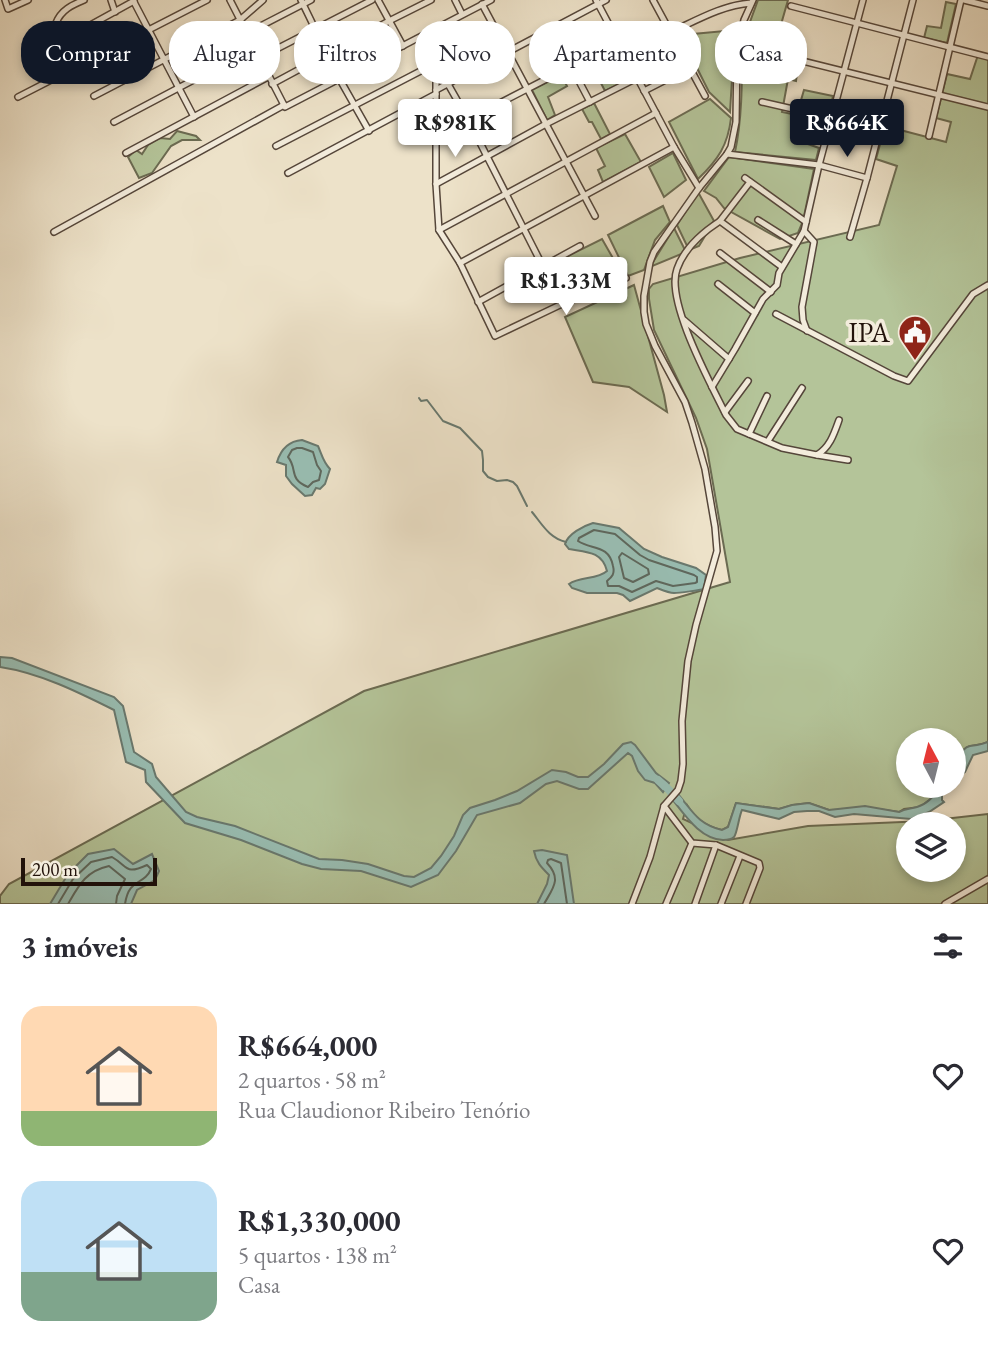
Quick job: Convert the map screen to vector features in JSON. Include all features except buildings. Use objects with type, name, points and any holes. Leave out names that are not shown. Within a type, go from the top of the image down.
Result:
[{"type":"street","points":[[5,0],[8,9],[28,0]]},
{"type":"street","points":[[57,21],[64,10],[84,0]]},
{"type":"street","points":[[111,0],[115,12]]},
{"type":"street","points":[[155,26],[207,0]]},
{"type":"street","points":[[230,0],[240,20]]},
{"type":"street","points":[[94,96],[240,20],[263,0]]},
{"type":"street","points":[[268,21],[302,2],[311,0]]},
{"type":"street","points":[[331,21],[372,0]]},
{"type":"street","points":[[378,0],[403,46],[415,39]]},
{"type":"street","points":[[389,20],[431,0]]},
{"type":"street","points":[[455,0],[462,14]]},
{"type":"street","points":[[448,21],[491,0]]},
{"type":"street","points":[[515,48],[597,2],[606,0]]},
{"type":"street","points":[[653,0],[665,21]]},
{"type":"street","points":[[712,387],[762,299],[777,285],[782,267],[804,231],[863,0]]},
{"type":"street","points":[[850,237],[913,0]]},
{"type":"street","points":[[929,136],[963,0],[988,6]]},
{"type":"street","points":[[97,21],[135,1],[144,21]]},
{"type":"street","points":[[694,21],[718,10],[752,1]]},
{"type":"street","points":[[744,21],[752,1]]},
{"type":"street","points":[[302,2],[311,21]]},
{"type":"street","points":[[597,2],[607,21]]},
{"type":"street","points":[[482,4],[491,21]]},
{"type":"street","points":[[791,6],[988,57]]},
{"type":"street","points":[[155,43],[194,117]]},
{"type":"street","points":[[807,62],[988,107]]},
{"type":"street","points":[[515,65],[595,216]]},
{"type":"street","points":[[276,146],[415,74]]},
{"type":"street","points":[[18,97],[44,84]]},
{"type":"street","points":[[114,122],[186,84]]},
{"type":"street","points":[[126,153],[255,84]]},
{"type":"street","points":[[272,84],[284,106]]},
{"type":"street","points":[[54,232],[327,84]]},
{"type":"street","points":[[342,84],[369,131]]},
{"type":"street","points":[[436,84],[439,230],[460,262],[495,336],[562,304],[626,278]]},
{"type":"street","points":[[288,173],[369,131],[448,84],[562,304]]},
{"type":"street","points":[[436,136],[537,84]]},
{"type":"street","points":[[580,84],[590,102]]},
{"type":"street","points":[[436,184],[625,84]]},
{"type":"street","points":[[640,84],[699,188]]},
{"type":"street","points":[[644,91],[658,84]]},
{"type":"street","points":[[698,84],[705,96]]},
{"type":"street","points":[[632,904],[650,857],[664,806],[673,795],[682,775],[682,722],[688,661],[717,543],[698,441],[685,402],[649,333],[644,312],[644,296],[654,252],[699,188],[727,155],[734,139],[736,84]]},
{"type":"street","points":[[762,102],[832,118]]},
{"type":"street","points":[[439,230],[656,113]]},
{"type":"street","points":[[460,262],[674,147]]},
{"type":"street","points":[[727,155],[819,165],[867,177]]},
{"type":"street","points":[[806,222],[747,180],[720,220],[704,232],[682,260],[676,271],[675,287],[682,318],[712,387],[724,412],[737,429],[782,448],[848,460]]},
{"type":"street","points":[[720,220],[782,267]]},
{"type":"street","points":[[758,220],[796,244]]},
{"type":"street","points":[[804,231],[814,242],[802,307],[807,331]]},
{"type":"street","points":[[478,302],[580,246]]},
{"type":"street","points":[[720,253],[771,292]]},
{"type":"street","points":[[718,284],[755,313]]},
{"type":"street","points":[[776,314],[908,381],[973,294],[988,285]]},
{"type":"street","points":[[682,318],[729,359]]},
{"type":"street","points":[[724,412],[748,381]]},
{"type":"street","points":[[768,441],[802,388]]},
{"type":"street","points":[[749,434],[767,396]]},
{"type":"street","points":[[817,455],[829,444],[839,420]]},
{"type":"street","points":[[664,806],[692,843],[716,845],[759,863],[746,904]]},
{"type":"street","points":[[666,904],[692,843]]},
{"type":"street","points":[[695,904],[716,845]]},
{"type":"street","points":[[721,904],[740,856]]},
{"type":"street","points":[[945,904],[988,879]]},
{"type":"green space","points":[[758,0],[788,0],[782,21],[750,21]]},
{"type":"green space","points":[[946,2],[956,4],[947,43],[924,38],[927,26],[941,28]]},
{"type":"green space","points":[[715,32],[715,84],[732,84],[730,112],[709,92],[701,76],[701,33]]},
{"type":"green space","points":[[978,55],[988,58],[988,742],[966,748],[966,728],[896,728],[896,798],[932,798],[920,807],[899,812],[878,809],[829,810],[809,803],[779,809],[736,803],[728,827],[722,830],[701,821],[687,805],[683,819],[728,840],[808,826],[896,822],[896,882],[966,882],[966,816],[988,814],[988,904],[0,904],[0,896],[9,884],[364,691],[730,582],[707,449],[696,418],[654,330],[649,289],[653,284],[740,258],[879,225],[897,166],[876,159],[885,126],[946,142],[951,122],[936,118],[947,74],[970,79]]},
{"type":"green space","points":[[544,84],[567,86],[548,97],[555,115],[547,120],[532,90]]},
{"type":"green space","points":[[601,84],[620,84],[605,91]]},
{"type":"green space","points":[[742,84],[787,84],[782,112],[812,118],[808,144],[819,148],[816,160],[735,152]]},
{"type":"green space","points":[[804,90],[833,96],[829,114],[799,107]]},
{"type":"green space","points":[[710,99],[731,118],[721,152],[698,179],[669,122]]},
{"type":"green space","points":[[594,103],[610,134],[601,139],[582,109]]},
{"type":"green space","points":[[177,131],[196,136],[200,140],[182,140],[171,146],[152,173],[139,178],[128,157],[136,150],[142,154],[148,145],[160,138],[170,139]]},
{"type":"green space","points":[[625,134],[641,162],[603,182],[598,170],[605,166],[596,148]]},
{"type":"green space","points":[[673,153],[686,180],[664,197],[649,167]]},
{"type":"green space","points":[[729,157],[814,169],[798,233],[780,239],[724,208],[716,198],[704,191]]},
{"type":"green space","points":[[698,192],[714,221],[699,246],[689,250],[677,225]]},
{"type":"green space","points":[[663,206],[670,222],[655,240],[644,270],[628,276],[608,235]]},
{"type":"green space","points":[[674,228],[686,252],[650,267]]},
{"type":"green space","points":[[602,239],[622,274],[565,298],[548,266]]},
{"type":"green space","points":[[634,285],[667,412],[629,387],[593,382],[565,317]]},
{"type":"water","points":[[302,440],[318,446],[330,469],[325,484],[320,489],[316,488],[312,495],[305,496],[286,476],[286,465],[277,462],[286,446]]},
{"type":"water","points":[[593,523],[619,528],[644,549],[696,568],[706,575],[704,589],[674,593],[657,588],[630,601],[617,593],[587,593],[572,588],[569,584],[607,571],[605,564],[597,556],[569,549],[565,544],[576,531]]},
{"type":"water","points":[[0,657],[12,658],[114,697],[123,706],[134,752],[152,764],[156,777],[186,812],[235,826],[319,859],[368,864],[404,876],[414,877],[431,868],[470,808],[517,791],[552,770],[588,777],[623,744],[631,742],[635,745],[656,773],[669,783],[663,792],[655,783],[645,780],[628,753],[588,789],[579,789],[557,781],[546,784],[520,803],[477,815],[438,875],[411,887],[361,871],[321,869],[302,864],[241,840],[185,823],[146,782],[145,770],[126,762],[114,710],[44,678],[0,667]]},
{"type":"water","points":[[988,742],[988,751],[973,755],[966,770],[966,748]]},
{"type":"water","points":[[677,793],[701,820],[722,830],[728,827],[736,803],[779,809],[809,803],[829,810],[865,806],[899,812],[896,812],[896,818],[854,814],[835,817],[819,811],[807,811],[794,812],[779,819],[742,810],[735,835],[726,840],[715,839],[700,831],[672,799]]},
{"type":"water","points":[[931,798],[942,798],[944,802],[929,812],[899,812],[917,807]]},
{"type":"water","points":[[114,849],[133,864],[152,854],[159,871],[155,880],[137,890],[131,904],[50,904],[68,874],[88,854]]},
{"type":"water","points":[[534,851],[567,855],[574,904],[537,904],[549,875],[535,855]]},
{"type":"waterway","points":[[419,398],[421,401],[427,400],[443,421],[460,428],[482,451],[483,471],[488,477],[497,481],[513,482],[527,506]]},
{"type":"waterway","points":[[532,512],[550,534],[566,542]]},
{"type":"waterway","points":[[658,780],[679,801]]},
{"type":"place","name":"IPA","points":[[915,362]]}]
